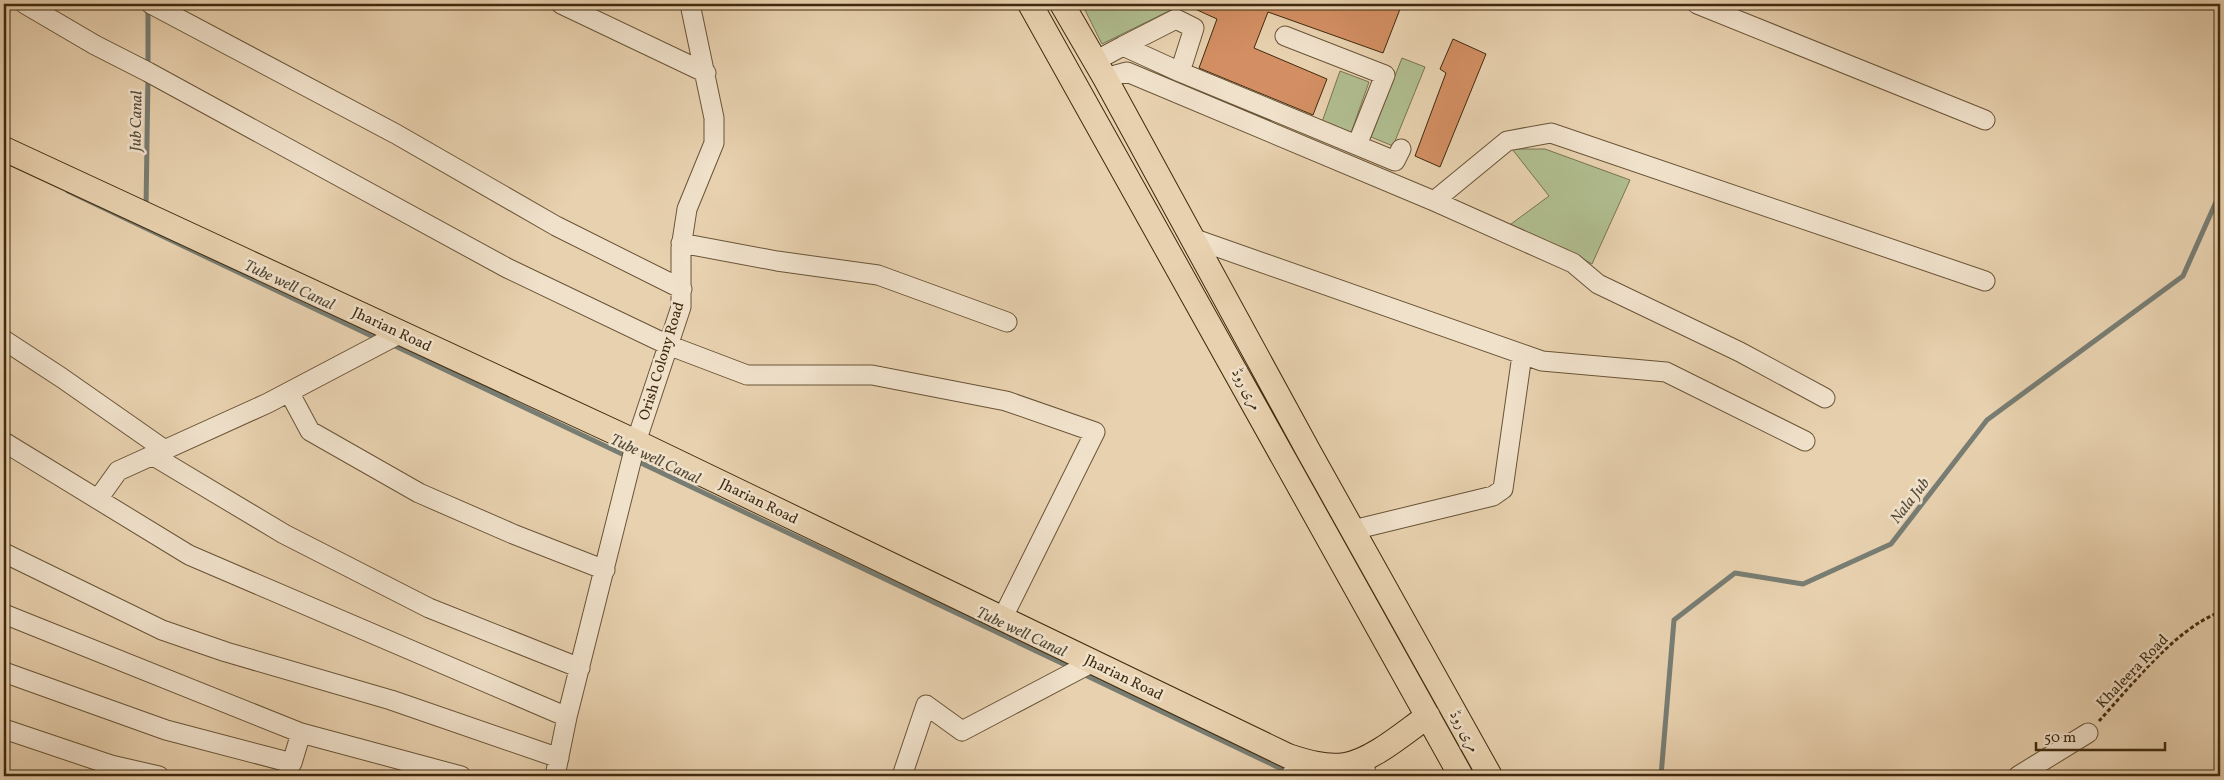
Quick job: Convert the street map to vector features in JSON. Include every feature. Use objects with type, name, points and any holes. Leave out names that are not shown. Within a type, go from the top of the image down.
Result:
[{"type":"main road","name":"مری روڈ","points":[[1030,4],[1458,770]]},
{"type":"main road","name":"مری روڈ","points":[[1062,4],[1490,776]]},
{"type":"main road","name":"Jharian Road","points":[[4,149],[636,442],[1288,756],[1299,769],[1345,765],[1365,768],[1428,716]]},
{"type":"main road","points":[[1288,464],[1309,452]]},
{"type":"street","points":[[25,4],[95,45],[507,268],[668,344],[747,375],[872,376],[1006,401],[1095,432],[1002,619]]},
{"type":"street","points":[[151,4],[396,134],[556,226],[682,289]]},
{"type":"street","points":[[562,4],[706,73]]},
{"type":"street","name":"Orish Colony Road","points":[[557,767],[567,717],[636,442],[681,308],[681,243],[687,209],[714,142],[714,118],[690,4]]},
{"type":"street","points":[[1697,4],[1985,120]]},
{"type":"street","points":[[1100,70],[1123,46],[1176,19],[1194,28],[1180,72]]},
{"type":"street","points":[[1284,36],[1385,75],[1357,145]]},
{"type":"street","points":[[1123,46],[1180,72],[1395,161],[1401,149]]},
{"type":"street","points":[[1100,70],[1127,72],[1434,201],[1573,262],[1598,284],[1740,352],[1825,398]]},
{"type":"street","points":[[1434,201],[1506,141],[1551,133],[1985,281]]},
{"type":"street","points":[[1192,238],[1542,361],[1666,372],[1805,441]]},
{"type":"street","points":[[681,243],[777,261],[878,275],[1007,322]]},
{"type":"street","points":[[98,499],[118,471],[289,392],[402,333]]},
{"type":"street","points":[[4,340],[62,378],[159,452],[284,534],[429,608],[580,668]]},
{"type":"street","points":[[1353,530],[1493,496],[1503,489],[1522,355]]},
{"type":"street","points":[[289,392],[310,431],[419,493],[513,534],[604,570]]},
{"type":"street","points":[[4,442],[188,554],[567,717]]},
{"type":"street","points":[[4,553],[162,630],[226,652],[391,700],[557,767]]},
{"type":"street","points":[[4,614],[301,733],[461,776]]},
{"type":"street","points":[[902,776],[926,705],[962,732],[1093,662]]},
{"type":"street","points":[[4,672],[166,730],[292,763],[301,733]]},
{"type":"street","points":[[4,729],[111,765],[159,776]]},
{"type":"street","points":[[2018,776],[2088,733]]},
{"type":"path","name":"Khaleera Road","points":[[2088,733],[2163,651],[2206,617],[2220,612]]},
{"type":"green space","points":[[1082,4],[1183,4],[1102,44]]},
{"type":"green space","points":[[1402,58],[1425,67],[1393,146],[1371,137]]},
{"type":"green space","points":[[1340,71],[1369,82],[1351,133],[1322,122]]},
{"type":"green space","points":[[1512,149],[1545,149],[1630,180],[1592,264],[1566,249],[1507,227],[1549,196]]},
{"type":"building","points":[[1184,4],[1402,4],[1383,53],[1268,12],[1254,48],[1327,79],[1313,115],[1199,68],[1217,19]]},
{"type":"building","points":[[1453,39],[1486,54],[1440,167],[1415,156],[1446,73],[1440,69]]},
{"type":"waterway","name":"Jub Canal","points":[[146,7],[148,14],[148,68]]},
{"type":"waterway","name":"Jub Canal","points":[[146,208],[148,77]]},
{"type":"waterway","name":"Tube well Canal","points":[[68,191],[378,339]]},
{"type":"waterway","name":"Nala Jub","points":[[1661,776],[1674,620],[1735,573],[1803,584],[1891,544],[1987,420],[2183,276],[2220,193]]},
{"type":"waterway","name":"Tube well Canal","points":[[391,344],[1072,668]]},
{"type":"waterway","name":"Tube well Canal","points":[[1081,673],[1288,772]]}]
